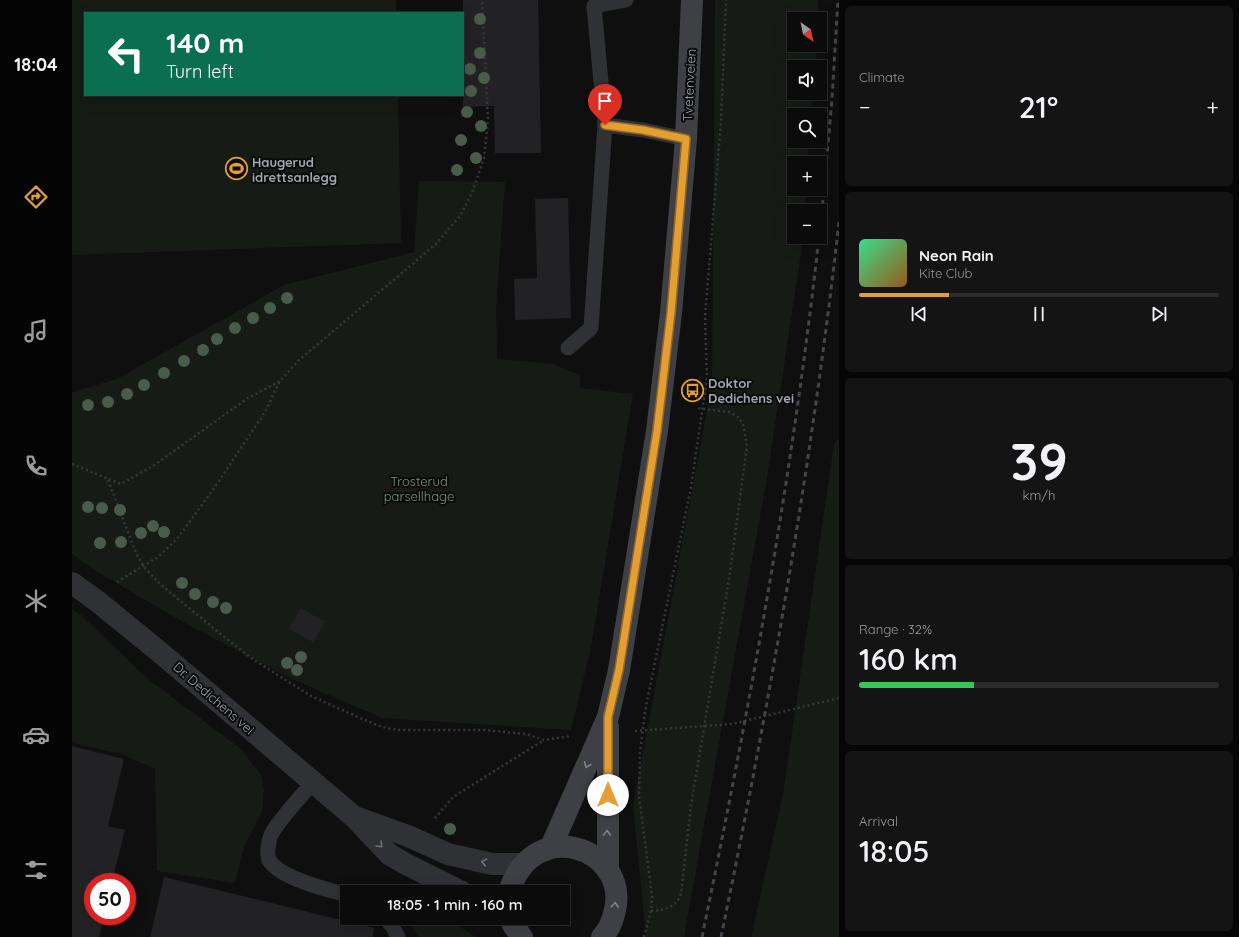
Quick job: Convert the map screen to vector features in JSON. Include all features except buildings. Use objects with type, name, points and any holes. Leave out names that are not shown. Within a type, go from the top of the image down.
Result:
[{"type":"main road","name":"Tvetenveien","points":[[551,847],[576,793],[608,717],[619,670],[657,431],[671,313],[686,139],[692,0]]},
{"type":"main road","name":"Tvetenveien","points":[[608,717],[608,871]]},
{"type":"main road","points":[[511,885],[513,877],[523,864],[536,853],[551,847],[564,846],[577,848],[590,854],[608,871],[615,887],[617,904],[613,920],[602,937]]},
{"type":"street","name":"Dr. Dedichens vei","points":[[72,583],[97,601],[162,654],[353,816],[390,854],[406,864],[448,885]]},
{"type":"street","name":"Dr. Dedichens vei","points":[[353,816],[408,836],[448,854],[492,864],[523,864]]},
{"type":"lane","points":[[568,348],[591,328],[605,125],[594,6],[626,0]]},
{"type":"lane","points":[[605,125],[643,130],[686,139]]},
{"type":"lane","points":[[313,782],[272,834],[268,854],[269,860],[280,871],[321,888],[340,893]]},
{"type":"lane","points":[[391,925],[398,937]]},
{"type":"path","points":[[112,586],[158,557],[177,539],[265,412],[280,381],[298,361],[436,244],[460,216],[472,193],[484,158],[488,122],[482,0]]},
{"type":"path","points":[[644,937],[651,911],[651,883],[639,796],[642,739],[654,667],[691,487],[707,378],[704,317],[721,121],[726,0]]},
{"type":"path","points":[[72,464],[118,484],[126,482],[152,466],[248,398],[280,381]]},
{"type":"path","points":[[651,911],[664,910],[671,907],[678,900],[681,894],[691,805],[706,726],[729,579],[746,446],[743,424],[738,417],[729,412],[696,408]]},
{"type":"path","points":[[108,480],[136,553],[143,566],[161,585],[194,613],[254,660],[285,680],[332,707],[382,727],[398,730],[485,730],[526,734],[544,740],[453,797],[432,824]]},
{"type":"path","points":[[706,726],[732,724],[839,698]]},
{"type":"green space","name":"Haugerud idrettsanlegg","points":[[72,0],[396,0],[396,12],[84,12],[84,96],[398,96],[401,243],[72,255]]},
{"type":"green space","points":[[715,0],[818,0],[818,12],[787,12],[787,52],[816,52],[816,60],[787,60],[787,100],[813,100],[812,108],[787,108],[787,148],[809,148],[808,156],[787,156],[787,196],[805,196],[805,204],[787,204],[787,244],[801,244],[800,260],[767,478],[684,937],[646,937],[633,806],[712,383]]},
{"type":"green space","name":"Trosterud parsellhage","points":[[419,181],[505,182],[496,308],[497,359],[553,364],[580,375],[580,388],[633,394],[591,648],[571,730],[382,718],[294,680],[181,621],[101,574],[72,554],[72,392],[117,379],[284,285],[414,252]]},
{"type":"green space","points":[[839,438],[839,937],[751,937],[783,794],[834,444]]},
{"type":"green space","points":[[72,609],[81,615],[148,679],[241,749],[261,775],[264,790],[262,812],[244,847],[235,883],[157,871],[155,769],[122,754],[72,743]]},
{"type":"green space","points":[[410,925],[457,925],[476,937],[419,937]]},
{"type":"railway","points":[[823,204],[832,99],[838,0]]},
{"type":"railway","points":[[721,937],[773,670],[803,491],[839,222]]},
{"type":"railway","points":[[702,937],[737,763],[769,588],[796,413],[818,244]]},
{"type":"place","name":"Haugerud idrettsanlegg","points":[[236,169]]},
{"type":"place","name":"Doktor Dedichens vei","points":[[693,390]]},
{"type":"route","points":[[605,125],[643,130],[686,139],[671,313],[657,431],[619,670],[608,717],[608,795]]}]
